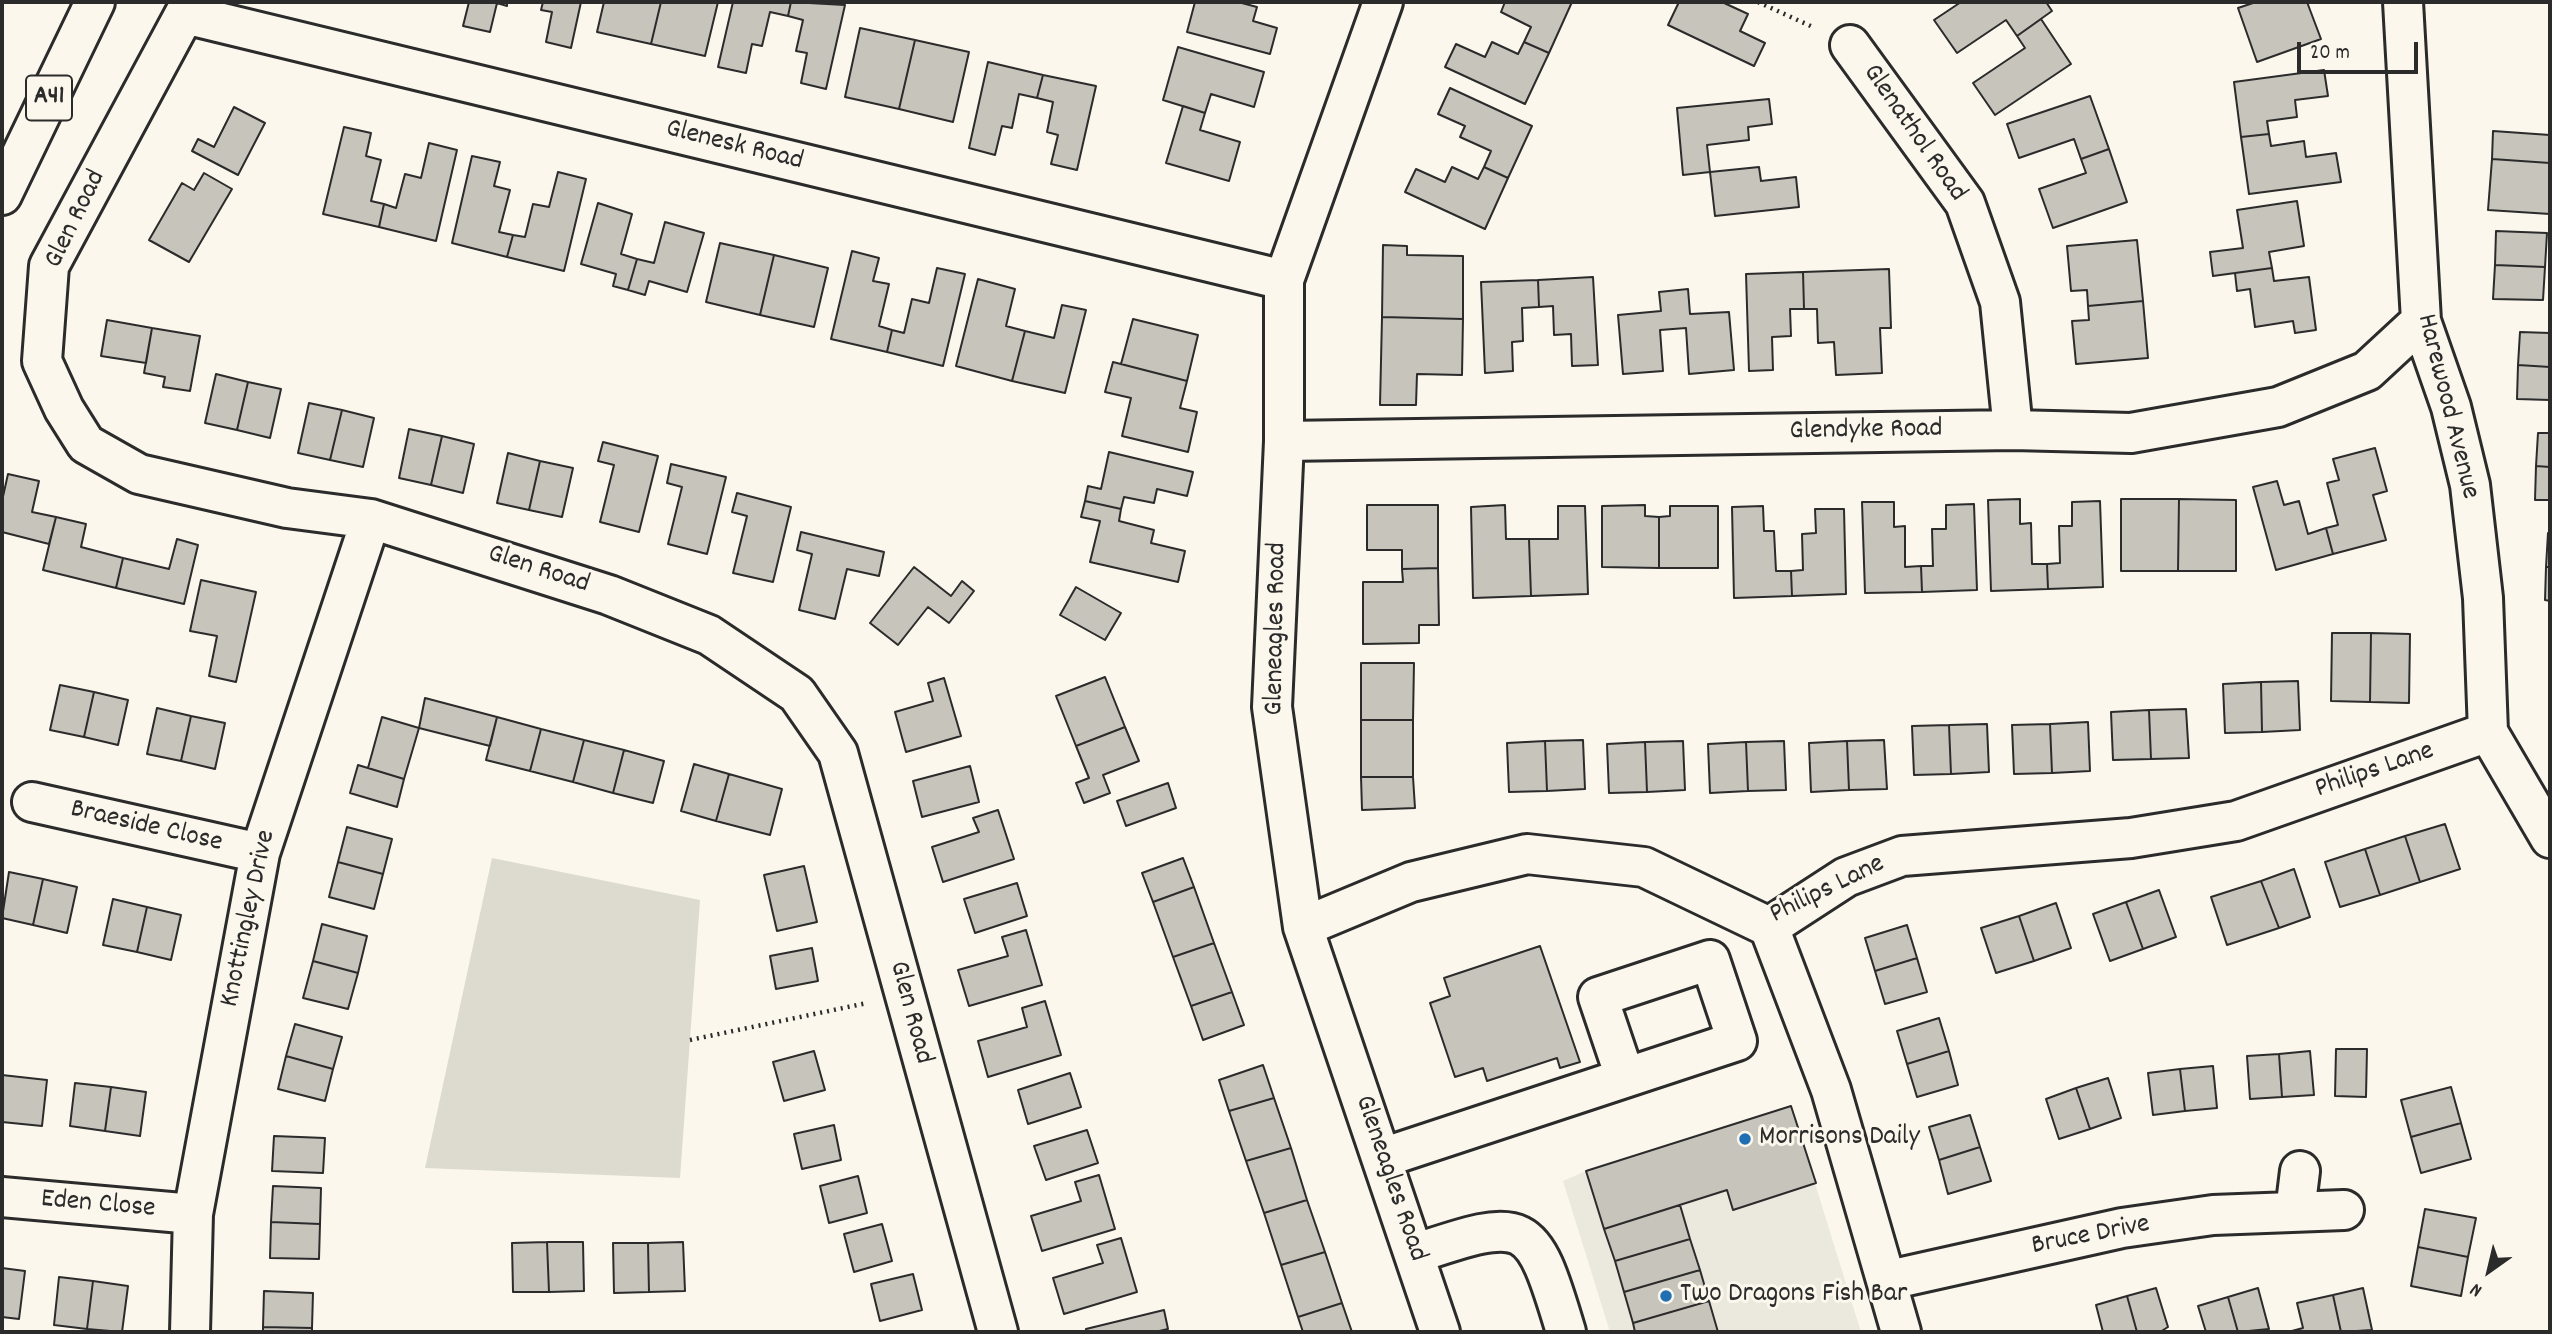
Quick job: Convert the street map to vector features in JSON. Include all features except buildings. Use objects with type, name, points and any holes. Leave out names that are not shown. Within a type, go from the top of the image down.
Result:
[{"type":"street","name":"A41","points":[[2,195],[95,2]]},
{"type":"street","name":"Gleneagles Road","points":[[1384,2],[1284,280],[1284,441],[1272,707],[1303,927],[1440,1332]]},
{"type":"street","name":"Harewood Avenue","points":[[2403,2],[2421,321],[2451,407],[2470,485],[2483,598],[2488,732],[2550,838]]},
{"type":"street","name":"Glenesk Road","points":[[188,8],[1284,280]]},
{"type":"street","name":"Glen Road","points":[[188,8],[49,266],[43,361],[64,409],[86,444],[139,474],[287,508],[370,519],[597,590],[709,635],[797,694],[838,753],[998,1332]]},
{"type":"street","name":"Glenathol Road","points":[[1850,45],[1965,204],[2000,302],[2013,430]]},
{"type":"street","name":"Glendyke Road","points":[[1284,441],[2013,430],[2131,433],[2278,407],[2367,371],[2421,321]]},
{"type":"street","name":"Knottingley Drive","points":[[190,1332],[193,1214],[260,853],[370,519]]},
{"type":"street","name":"Philips Lane","points":[[1303,927],[1410,882],[1527,854],[1644,867],[1769,927],[1846,877],[1902,856],[2131,838],[2236,821],[2488,732]]},
{"type":"street","name":"Braeside Close","points":[[32,802],[260,853]]},
{"type":"street","points":[[1769,927],[1830,1090],[1889,1280],[1901,1332]]},
{"type":"street","points":[[1381,1158],[1625,1077]]},
{"type":"street","points":[[2295,1212],[2300,1171]]},
{"type":"street","name":"Eden Close","points":[[2,1197],[193,1214]]},
{"type":"street","name":"Bruce Drive","points":[[1889,1280],[2122,1228],[2213,1215],[2344,1210]]},
{"type":"street","points":[[1414,1254],[1489,1231],[1509,1230],[1524,1237],[1543,1259],[1566,1332]]},
{"type":"path","points":[[1758,2],[1850,45]]},
{"type":"path","points":[[690,1040],[904,996]]},
{"type":"shaded area","points":[[492,858],[700,900],[680,1178],[425,1168]]},
{"type":"shaded area","points":[[1791,1106],[1861,1332],[1610,1332],[1563,1181],[1586,1171]]},
{"type":"place","name":"Morrisons Daily","points":[[1745,1139]]},
{"type":"place","name":"Two Dragons Fish Bar","points":[[1666,1296]]}]
